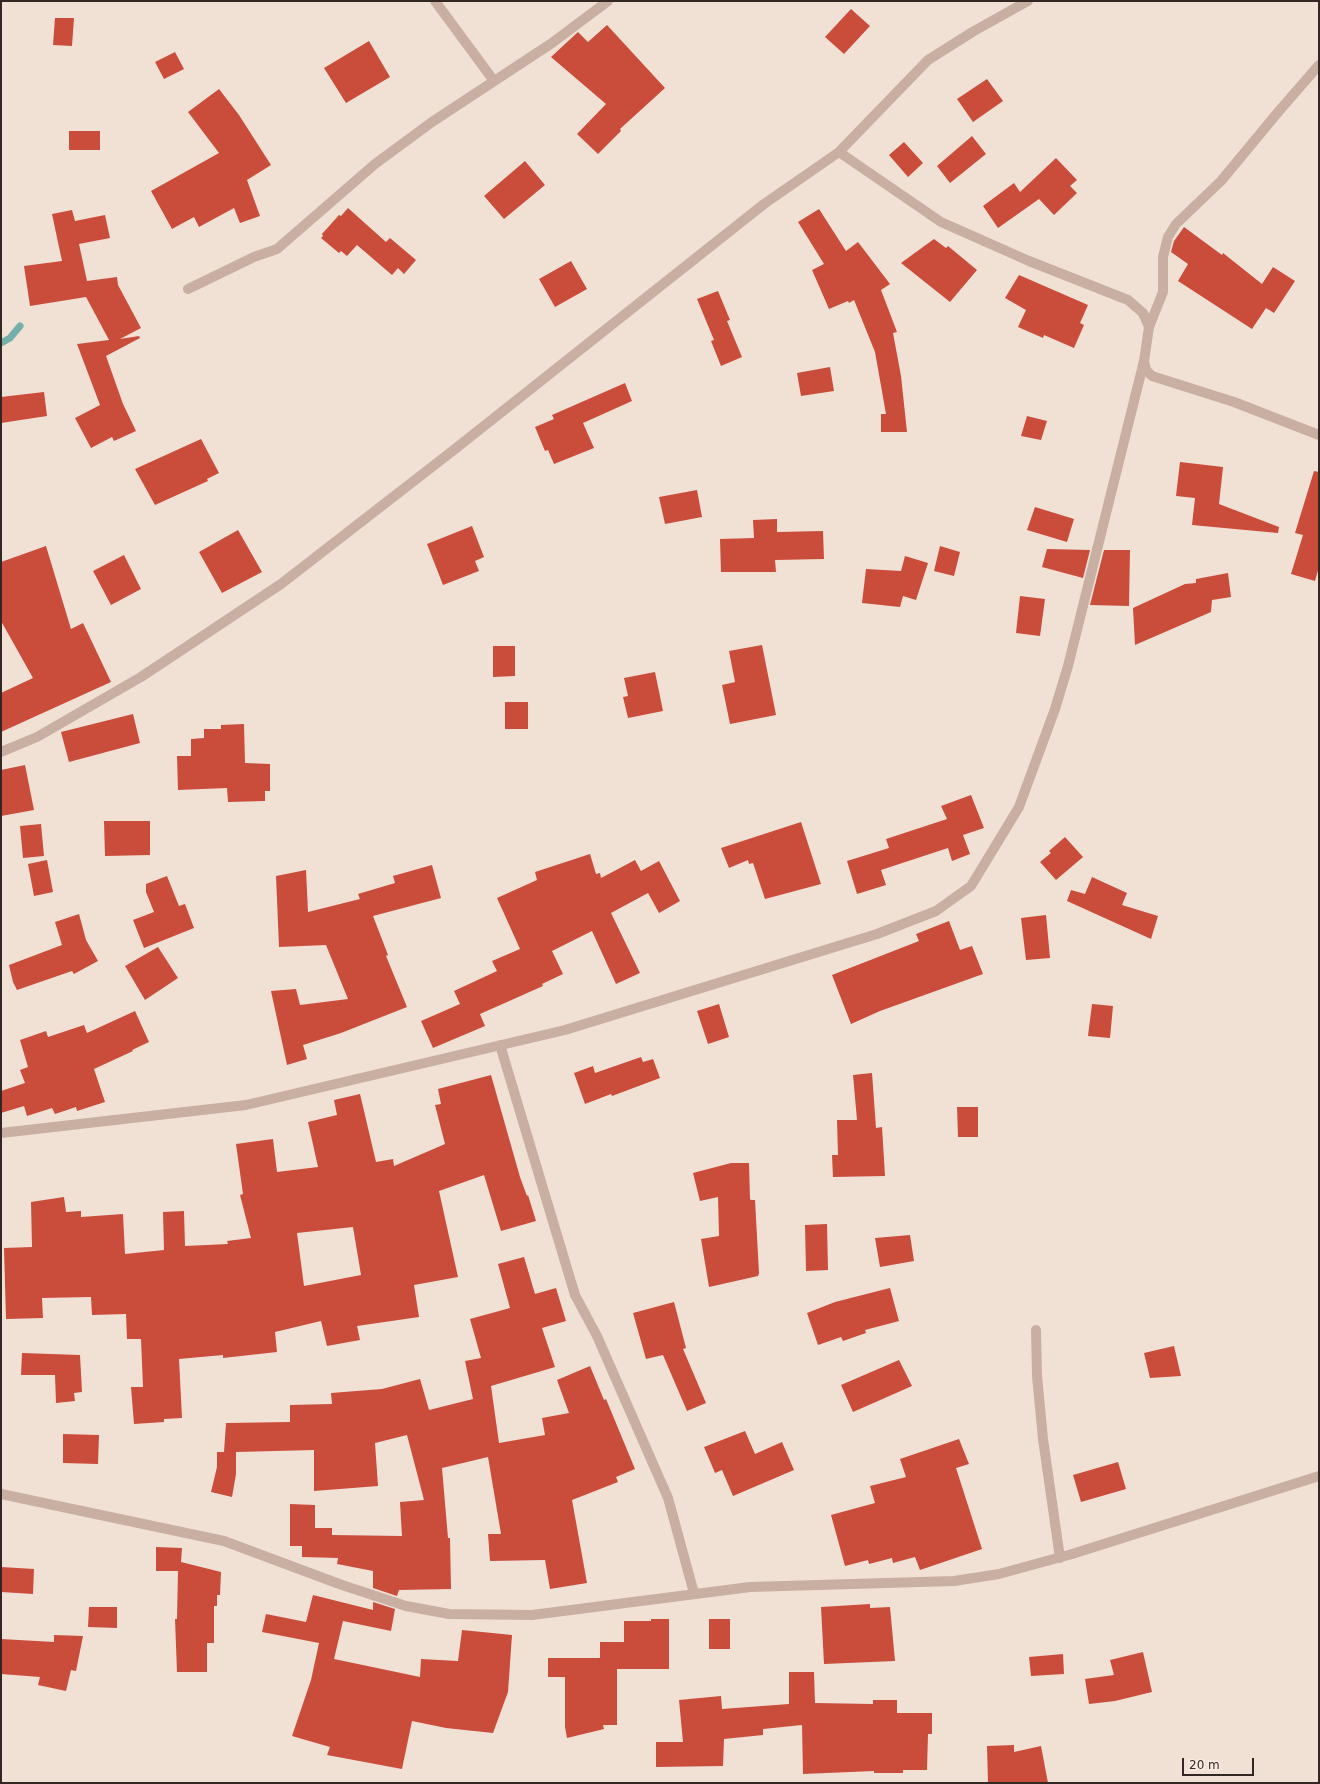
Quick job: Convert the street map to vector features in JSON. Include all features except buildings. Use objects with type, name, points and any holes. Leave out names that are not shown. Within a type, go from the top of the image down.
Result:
[{"type":"street","points":[[435,1],[494,81]]},
{"type":"street","points":[[188,288],[254,257],[277,249],[374,164],[432,122],[552,43],[608,1]]},
{"type":"street","points":[[1,752],[37,737],[141,677],[281,584],[456,449],[764,204],[838,152],[928,60],[974,31],[1028,1]]},
{"type":"street","points":[[1,1133],[246,1105],[565,1030],[877,934],[936,911],[971,886],[1019,807],[1055,709],[1068,666],[1144,361],[1149,327],[1163,292],[1163,257],[1168,237],[1176,224],[1221,181],[1278,111],[1319,65]]},
{"type":"street","points":[[838,152],[941,222],[1029,261],[1128,300],[1143,313],[1149,327]]},
{"type":"street","points":[[1144,361],[1146,370],[1152,376],[1234,402],[1319,435]]},
{"type":"street","points":[[500,1045],[574,1295],[597,1336],[668,1498],[694,1593]]},
{"type":"street","points":[[1036,1330],[1036,1376],[1043,1439],[1060,1558]]},
{"type":"street","points":[[1,1494],[224,1541],[342,1585],[406,1606],[449,1614],[532,1615],[750,1586],[954,1581],[999,1574],[1060,1558],[1319,1476]]},
{"type":"waterway","points":[[1,343],[10,338],[20,326]]}]
